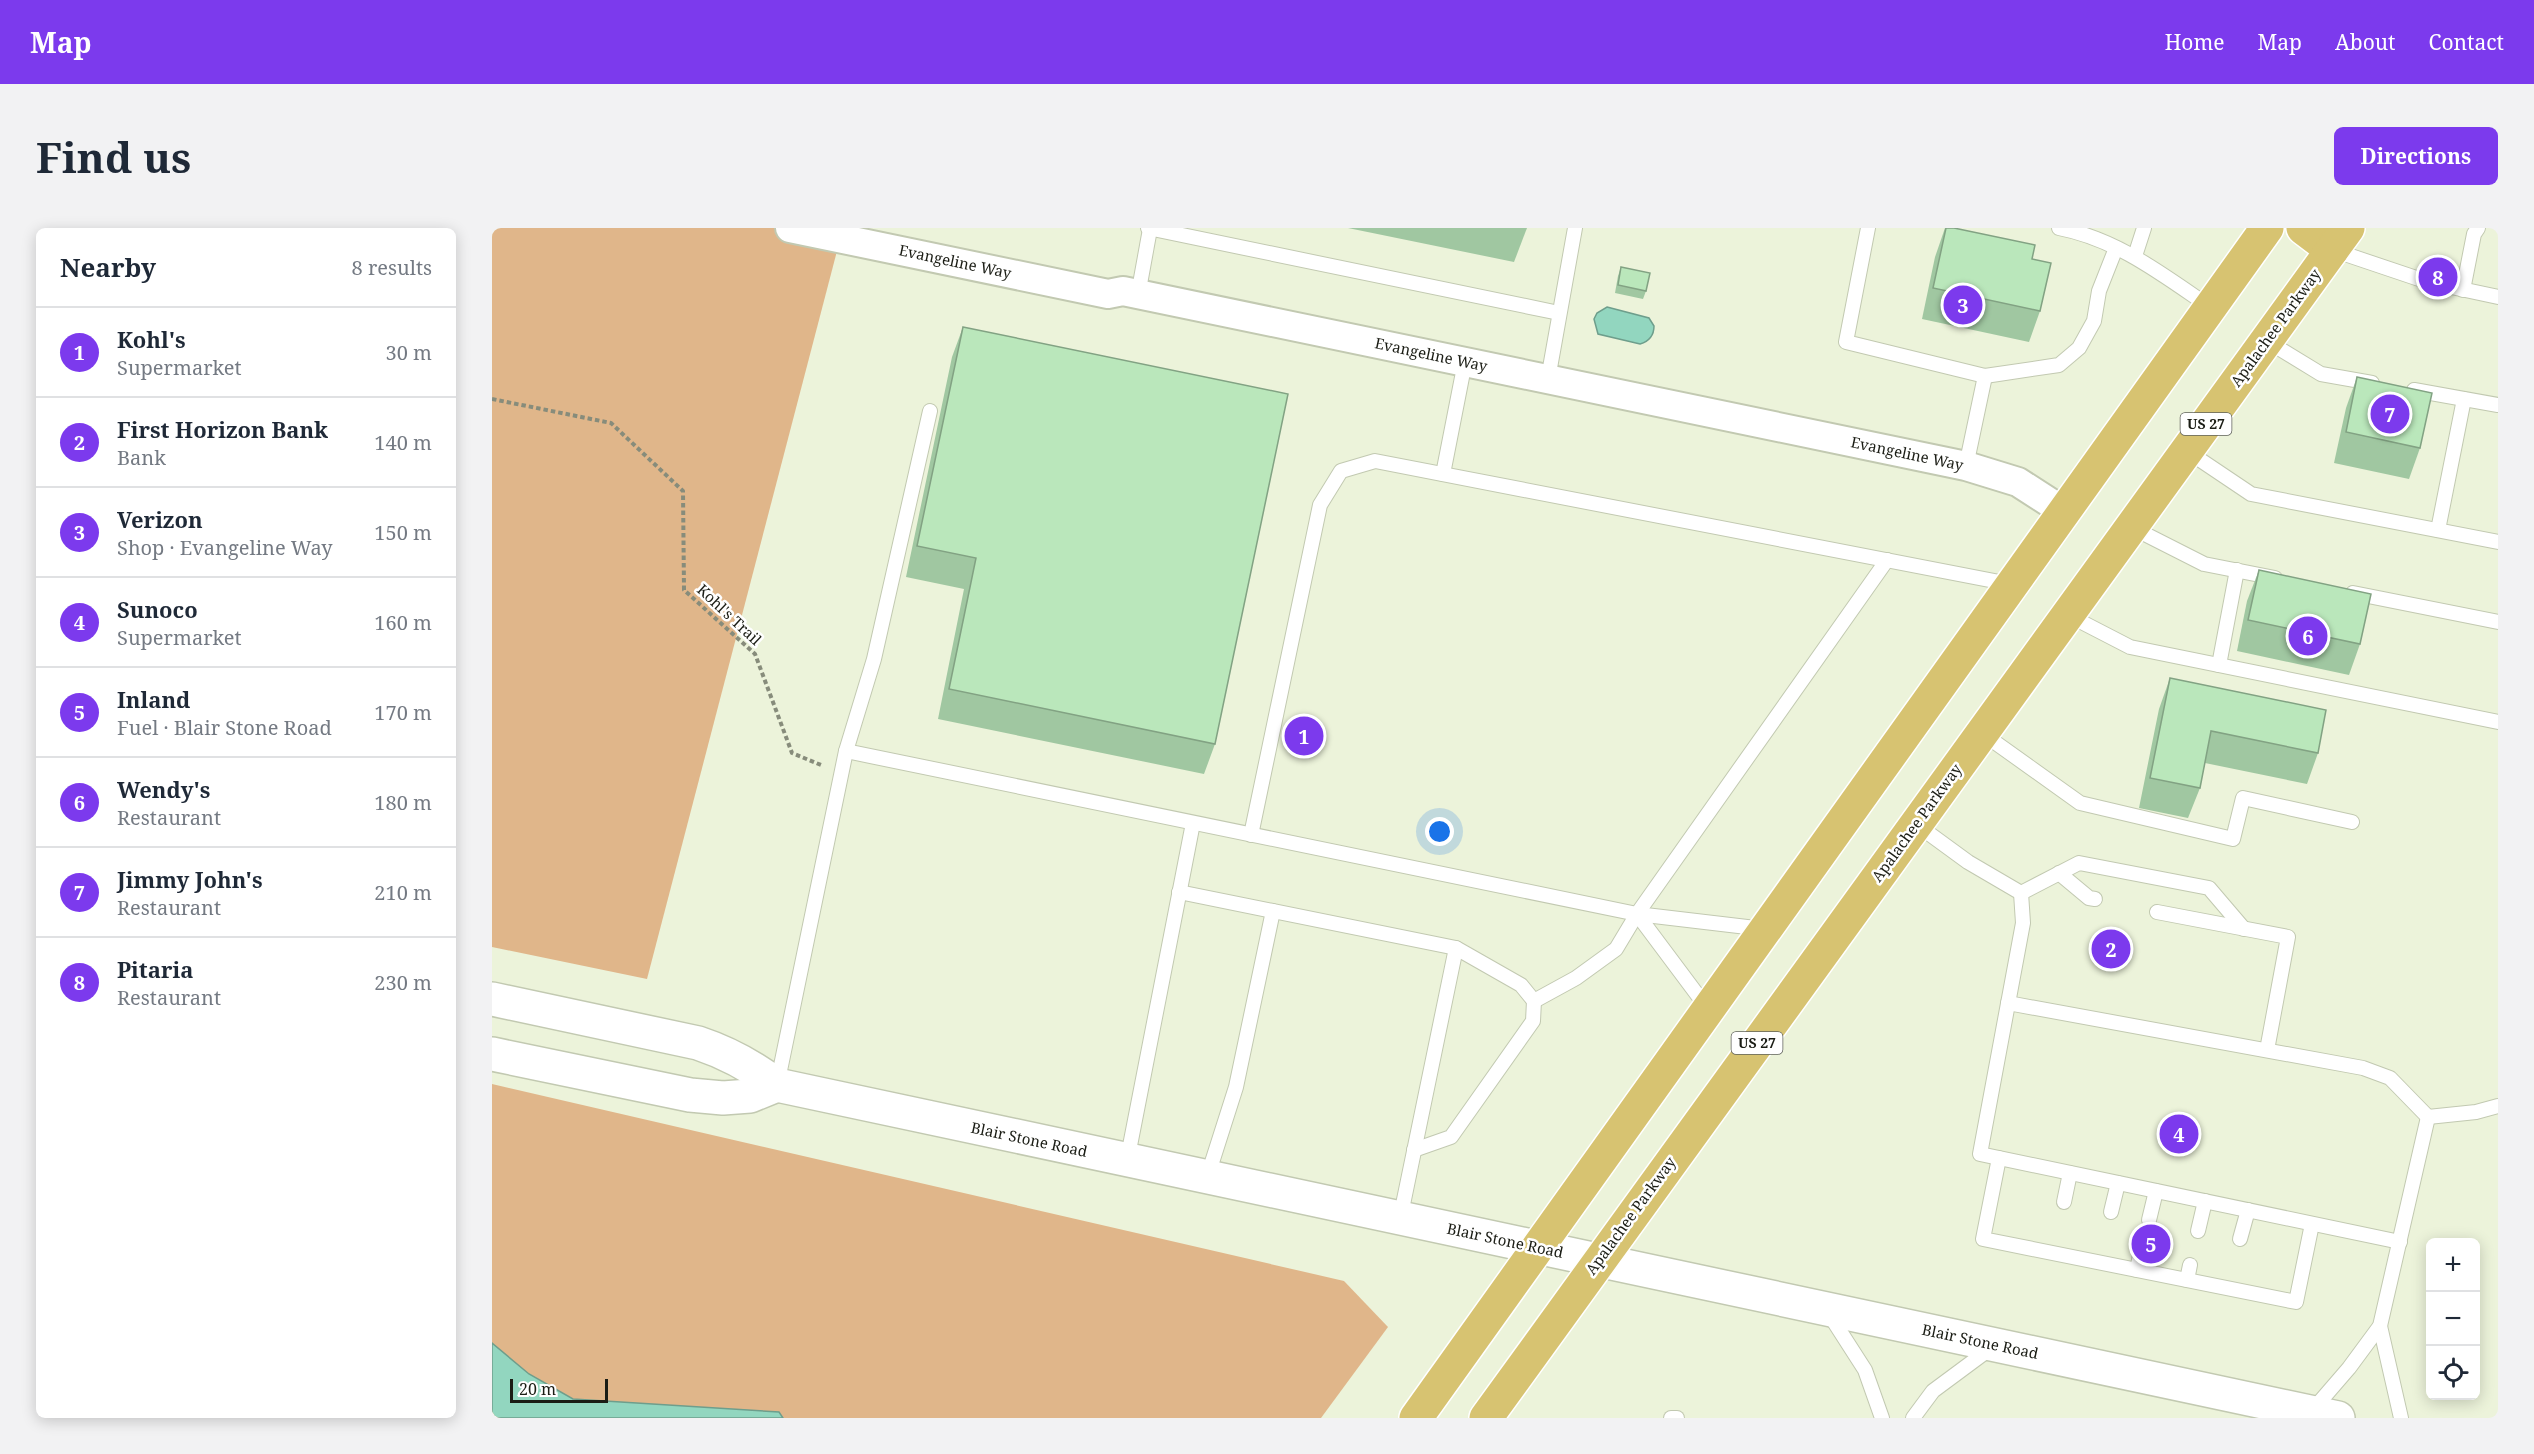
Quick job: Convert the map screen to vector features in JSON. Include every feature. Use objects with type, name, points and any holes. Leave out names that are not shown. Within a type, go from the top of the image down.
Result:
[{"type":"main road","points":[[1416,1418],[2010,584],[2267,228]]},
{"type":"main road","points":[[2302,228],[2340,239]]},
{"type":"main road","name":"Apalachee Parkway","points":[[1486,1418],[2340,239]]},
{"type":"main road","name":"Blair Stone Road","points":[[492,999],[698,1043],[727,1053],[754,1068],[777,1085],[2325,1415]]},
{"type":"main road","points":[[492,1054],[690,1095],[723,1098],[750,1096],[777,1085]]},
{"type":"street","name":"Evangeline Way","points":[[790,228],[1108,294],[1123,291],[1966,466],[2018,482],[2063,511]]},
{"type":"lane","points":[[1138,295],[1149,228],[1559,313]]},
{"type":"lane","points":[[1548,379],[1575,228]]},
{"type":"lane","points":[[1868,228],[1846,342],[1985,376],[2059,364],[2079,348],[2094,321],[2099,291],[2116,248]]},
{"type":"lane","points":[[2060,228],[2086,233],[2135,256],[2210,307]]},
{"type":"lane","points":[[2135,256],[2144,228]]},
{"type":"lane","points":[[2463,290],[2474,234],[2478,228]]},
{"type":"lane","points":[[2340,239],[2428,282],[2498,297]]},
{"type":"lane","points":[[2267,341],[2321,374],[2498,405]]},
{"type":"lane","points":[[1443,474],[1465,362]]},
{"type":"lane","points":[[1966,466],[1985,376]]},
{"type":"lane","points":[[2438,530],[2464,399]]},
{"type":"lane","points":[[777,1085],[846,751],[874,659],[930,411]]},
{"type":"lane","points":[[2187,451],[2251,494],[2498,542]]},
{"type":"lane","points":[[1251,835],[1320,505],[1341,471],[1375,461],[2010,584]]},
{"type":"lane","points":[[2131,527],[2204,564],[2294,582]]},
{"type":"lane","points":[[1533,1001],[1576,978],[1616,949],[1637,914],[1887,560]]},
{"type":"lane","points":[[2219,665],[2237,570]]},
{"type":"lane","points":[[2339,591],[2498,622]]},
{"type":"lane","points":[[2068,615],[2130,647],[2498,722]]},
{"type":"lane","points":[[1982,733],[2080,803],[2233,839],[2243,798],[2352,822]]},
{"type":"lane","points":[[846,751],[1637,914],[1766,929]]},
{"type":"lane","points":[[1127,1161],[1193,823]]},
{"type":"lane","points":[[1916,824],[1968,862],[2021,893]]},
{"type":"lane","points":[[2021,893],[2079,863],[2209,888],[2244,929]]},
{"type":"lane","points":[[2059,873],[2088,898],[2095,899]]},
{"type":"lane","points":[[1179,892],[1456,948],[1521,985],[1533,1001],[1533,1021],[1451,1137],[1414,1150]]},
{"type":"lane","points":[[2021,893],[2023,923],[1980,1154],[2400,1242]]},
{"type":"lane","points":[[1207,1178],[1236,1087],[1273,911]]},
{"type":"lane","points":[[2157,912],[2288,937],[2267,1050]]},
{"type":"lane","points":[[1637,914],[1709,1009]]},
{"type":"lane","points":[[1400,1219],[1456,948]]},
{"type":"lane","points":[[2008,1003],[2363,1068],[2390,1078],[2428,1117]]},
{"type":"lane","points":[[2428,1117],[2476,1112],[2498,1106]]},
{"type":"lane","points":[[2325,1415],[2349,1368],[2380,1326],[2428,1117]]},
{"type":"lane","points":[[1999,1158],[1983,1239],[2054,1246],[2102,1256],[2137,1270],[2187,1280],[2232,1282],[2296,1302],[2312,1224]]},
{"type":"lane","points":[[2064,1202],[2070,1173]]},
{"type":"lane","points":[[2111,1212],[2118,1183]]},
{"type":"lane","points":[[2149,1220],[2156,1191]]},
{"type":"lane","points":[[2198,1231],[2205,1201]]},
{"type":"lane","points":[[2240,1239],[2248,1210]]},
{"type":"lane","points":[[2137,1270],[2140,1255]]},
{"type":"lane","points":[[2187,1280],[2190,1265]]},
{"type":"lane","points":[[1826,1310],[1865,1370],[1882,1418]]},
{"type":"lane","points":[[2380,1326],[2401,1418]]},
{"type":"lane","points":[[1913,1418],[1933,1391],[1995,1345]]},
{"type":"lane","points":[[1671,1418],[1677,1418]]},
{"type":"path","name":"Kohl's Trail","points":[[492,399],[611,423],[683,491],[684,590],[755,654],[792,753],[827,767]]},
{"type":"shaded area","points":[[492,228],[843,228],[647,979],[492,947]]},
{"type":"shaded area","points":[[492,1084],[1344,1281],[1388,1327],[1321,1418],[492,1418]]},
{"type":"water","points":[[1607,307],[1649,318],[1654,326],[1651,337],[1640,344],[1598,334],[1594,319],[1597,313]]},
{"type":"water","points":[[492,1343],[529,1374],[573,1399],[779,1412],[783,1418],[492,1418]]},
{"type":"building","points":[[1946,228],[2035,245],[2032,259],[2051,263],[2040,311],[1933,288]]},
{"type":"building","points":[[1621,267],[1650,273],[1646,291],[1618,285]]},
{"type":"building","points":[[963,327],[1288,394],[1215,744],[949,689],[976,558],[917,546]]},
{"type":"building","points":[[2357,377],[2432,393],[2420,448],[2346,432]]},
{"type":"building","points":[[2259,570],[2371,594],[2360,644],[2248,620]]},
{"type":"building","points":[[2170,678],[2326,710],[2318,753],[2211,731],[2200,788],[2150,778]]},
{"type":"place","name":"Pitaria","points":[[2438,277]]},
{"type":"place","name":"Verizon","points":[[1963,305]]},
{"type":"place","name":"Jimmy John's","points":[[2390,414]]},
{"type":"place","name":"Wendy's","points":[[2308,636]]},
{"type":"place","name":"Kohl's","points":[[1304,736]]},
{"type":"place","name":"First Horizon Bank","points":[[2111,949]]},
{"type":"place","name":"Sunoco","points":[[2179,1134]]},
{"type":"place","name":"Inland","points":[[2151,1244]]}]
